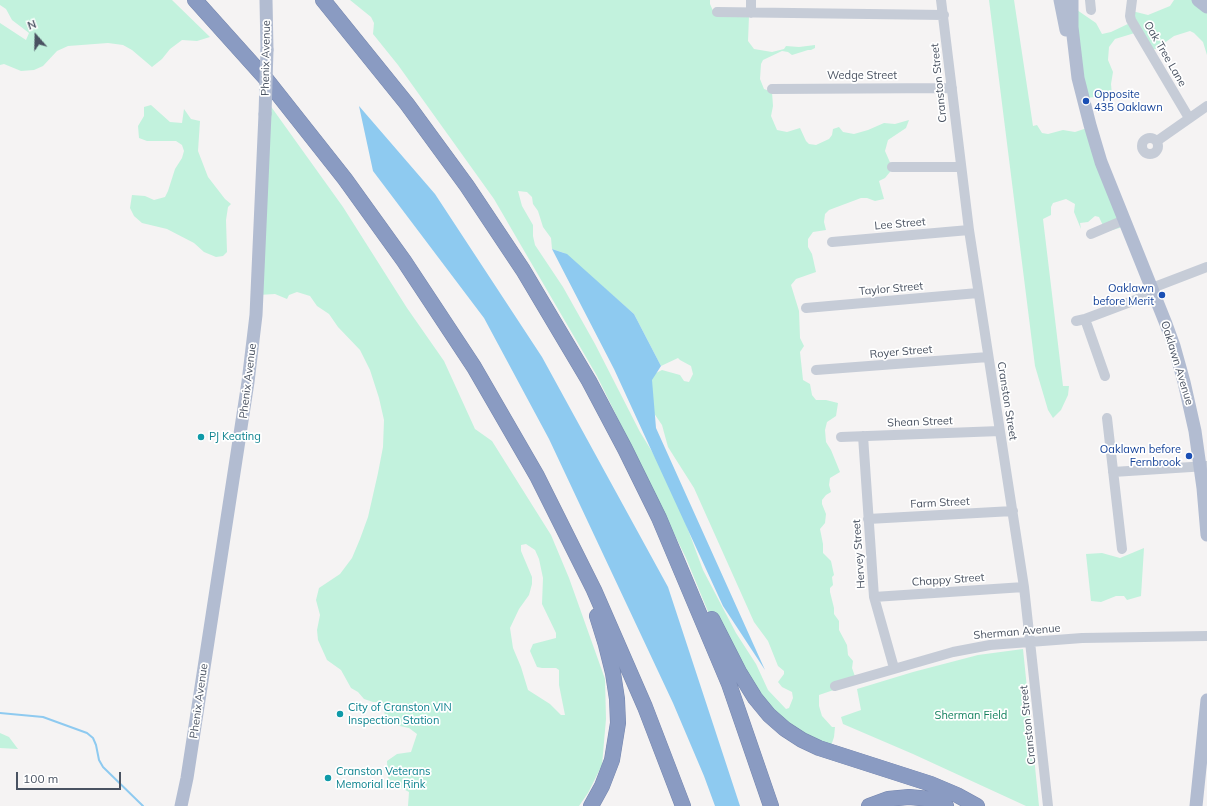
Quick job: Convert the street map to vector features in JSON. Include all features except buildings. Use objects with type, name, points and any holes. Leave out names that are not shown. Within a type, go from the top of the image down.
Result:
[{"type":"highway","points":[[195,0],[250,60],[345,179],[401,256],[487,389],[534,471],[591,585],[656,734],[683,806]]},
{"type":"highway","points":[[323,0],[379,68],[438,145],[482,208],[550,314],[589,381],[659,518],[729,684],[770,806]]},
{"type":"highway","points":[[659,518],[686,564],[706,609],[739,672],[755,698],[773,719],[794,735],[819,748],[931,784],[957,795],[977,806]]},
{"type":"highway","points":[[560,522],[602,630],[613,674],[617,699],[617,735],[612,760],[602,786],[591,806]]},
{"type":"highway","points":[[869,806],[888,799],[909,797],[930,799],[946,806]]},
{"type":"main road","name":"Phenix Avenue","points":[[181,806],[187,778],[248,382],[256,315],[265,114],[267,50],[266,0]]},
{"type":"main road","name":"Oaklawn Avenue","points":[[1060,0],[1068,38],[1076,61]]},
{"type":"main road","name":"Oaklawn Avenue","points":[[1072,0],[1072,27],[1078,78],[1090,125],[1124,220],[1174,346],[1184,382],[1204,466],[1207,535]]},
{"type":"main road","points":[[1198,0],[1207,7]]},
{"type":"main road","points":[[1196,806],[1207,700]]},
{"type":"street","points":[[751,0],[751,13]]},
{"type":"street","name":"Cranston Street","points":[[941,0],[969,230],[1024,587],[1048,806]]},
{"type":"street","name":"Oak Tree Lane","points":[[1132,0],[1131,20],[1189,118]]},
{"type":"street","points":[[718,12],[944,16]]},
{"type":"street","name":"Wedge Street","points":[[772,89],[952,88]]},
{"type":"street","points":[[1157,141],[1207,106]]},
{"type":"street","points":[[892,167],[961,167]]},
{"type":"street","points":[[1091,234],[1124,220]]},
{"type":"street","name":"Lee Street","points":[[832,242],[969,230]]},
{"type":"street","points":[[1105,376],[1081,320],[1207,267]]},
{"type":"street","name":"Taylor Street","points":[[806,308],[978,293]]},
{"type":"street","name":"Royer Street","points":[[816,370],[988,357]]},
{"type":"street","points":[[1107,418],[1122,548]]},
{"type":"street","name":"Shean Street","points":[[841,437],[1000,431]]},
{"type":"street","name":"Hervey Street","points":[[863,436],[874,597],[894,668]]},
{"type":"street","points":[[1113,472],[1204,466]]},
{"type":"street","name":"Farm Street","points":[[868,519],[1013,511]]},
{"type":"street","name":"Chappy Street","points":[[874,597],[1024,587]]},
{"type":"street","name":"Sherman Avenue","points":[[835,686],[894,668],[974,647],[1082,638],[1207,636]]},
{"type":"green space","points":[[0,0],[172,0],[210,37],[197,41],[182,40],[170,49],[162,59],[152,67],[132,50],[123,45],[108,43],[68,46],[57,51],[43,66],[34,70],[21,71],[4,64],[0,65],[0,23],[26,40],[29,33],[12,20],[6,9],[0,5]]},
{"type":"green space","points":[[350,0],[710,0],[714,13],[749,16],[748,41],[754,49],[772,52],[784,49],[786,46],[799,47],[815,45],[815,48],[811,50],[792,55],[788,52],[782,51],[763,60],[761,64],[760,79],[764,89],[772,92],[773,106],[771,116],[777,130],[787,132],[800,128],[806,141],[809,144],[816,145],[829,139],[832,135],[833,129],[839,127],[843,132],[854,134],[884,123],[895,124],[909,120],[906,128],[888,140],[885,151],[892,167],[894,167],[885,178],[879,181],[884,199],[875,201],[867,198],[861,198],[829,210],[825,214],[824,222],[826,230],[813,232],[808,239],[808,247],[812,254],[816,272],[796,279],[791,285],[799,311],[800,338],[804,346],[800,352],[803,380],[810,384],[812,395],[816,400],[826,400],[838,403],[836,416],[827,422],[825,430],[826,442],[840,472],[830,478],[829,485],[831,492],[822,500],[826,514],[825,523],[820,529],[823,553],[831,561],[834,575],[832,577],[833,585],[830,588],[830,592],[834,614],[839,621],[839,630],[847,645],[848,655],[853,661],[852,668],[857,682],[819,695],[819,706],[822,716],[832,727],[835,727],[831,746],[779,725],[709,614],[686,558],[597,376],[494,199],[398,65],[373,34],[374,23],[371,17]],"holes":[[[518,191],[527,192],[532,197],[533,204],[538,211],[543,227],[551,238],[552,249],[564,253],[634,314],[661,366],[678,358],[691,366],[693,374],[689,382],[684,381],[680,375],[662,370],[654,374],[642,393],[662,425],[668,447],[694,488],[754,622],[768,641],[778,666],[784,671],[784,674],[778,682],[782,687],[792,692],[793,698],[789,708],[786,709],[768,690],[756,664],[736,633],[703,570],[670,481],[640,432],[595,344],[563,287],[535,245],[533,225],[522,206]]]},
{"type":"green space","points":[[989,0],[1014,0],[1033,126],[1037,125],[1042,133],[1048,134],[1063,130],[1075,132],[1090,127],[1126,226],[1106,232],[1099,217],[1095,216],[1088,222],[1080,223],[1081,229],[1074,212],[1075,204],[1066,199],[1053,203],[1051,207],[1051,215],[1043,219],[1063,386],[1069,386],[1068,395],[1061,410],[1053,418],[1048,410],[1035,366]]},
{"type":"green space","points":[[1174,0],[1199,0],[1207,6],[1207,55],[1203,42],[1190,31],[1174,36],[1156,49],[1148,50],[1138,32],[1115,39],[1109,47],[1108,60],[1113,72],[1111,84],[1112,95],[1107,93],[1097,97],[1084,98],[1081,90],[1077,10],[1096,23],[1102,34],[1111,32],[1132,22],[1132,11],[1148,15],[1170,6]]},
{"type":"green space","points":[[267,101],[343,207],[407,308],[444,361],[475,429],[492,441],[551,535],[569,578],[605,679],[606,719],[602,765],[588,793],[579,806],[408,806],[409,792],[388,781],[387,761],[397,754],[411,752],[417,734],[409,728],[386,723],[383,702],[373,702],[364,699],[358,692],[351,688],[341,670],[327,660],[318,640],[317,630],[320,615],[316,600],[319,588],[340,574],[352,558],[368,517],[383,447],[384,420],[379,398],[370,370],[360,350],[338,327],[329,314],[317,306],[310,296],[297,292],[289,295],[287,299],[275,294],[258,295]],"holes":[[[526,544],[535,550],[539,559],[543,578],[542,604],[556,633],[556,638],[533,644],[530,651],[537,667],[556,668],[559,670],[559,685],[565,715],[561,715],[550,704],[528,690],[513,648],[510,628],[519,609],[529,595],[532,584],[532,577],[521,551],[521,545]]]},
{"type":"green space","points":[[151,105],[170,122],[182,123],[184,109],[191,119],[200,121],[198,151],[208,177],[225,199],[231,204],[228,207],[226,220],[227,252],[223,256],[216,257],[204,252],[194,243],[167,229],[142,223],[134,216],[130,208],[132,195],[145,196],[154,200],[165,197],[175,169],[182,158],[184,151],[182,145],[176,141],[147,141],[139,138],[138,126],[144,116],[144,107]]},
{"type":"green space","points":[[1144,548],[1141,596],[1127,600],[1124,596],[1116,596],[1101,602],[1091,601],[1086,554],[1102,553],[1120,558]]},
{"type":"green space","name":"Sherman Field","points":[[1023,649],[1039,806],[1026,806],[913,754],[843,724],[841,717],[861,710],[857,689],[913,672],[978,655]]},
{"type":"green space","points":[[0,733],[9,737],[18,749],[0,748]]},
{"type":"water","points":[[359,106],[435,194],[542,357],[668,587],[740,806],[715,806],[673,703],[549,439],[484,318],[373,171]]},
{"type":"water","points":[[552,249],[567,254],[634,314],[661,366],[652,380],[656,428],[765,670],[723,606],[614,369]]},
{"type":"waterway","points":[[0,713],[43,717],[87,733],[93,738],[99,760],[103,767],[143,806]]},
{"type":"place","name":"Opposite 435 Oaklawn","points":[[1086,101]]},
{"type":"place","name":"Oaklawn before Merit","points":[[1162,295]]},
{"type":"place","name":"PJ Keating","points":[[201,437]]},
{"type":"place","name":"Oaklawn before Fernbrook","points":[[1189,456]]},
{"type":"place","name":"City of Cranston VIN Inspection Station","points":[[340,714]]},
{"type":"place","name":"Cranston Veterans Memorial Ice Rink","points":[[328,778]]}]
